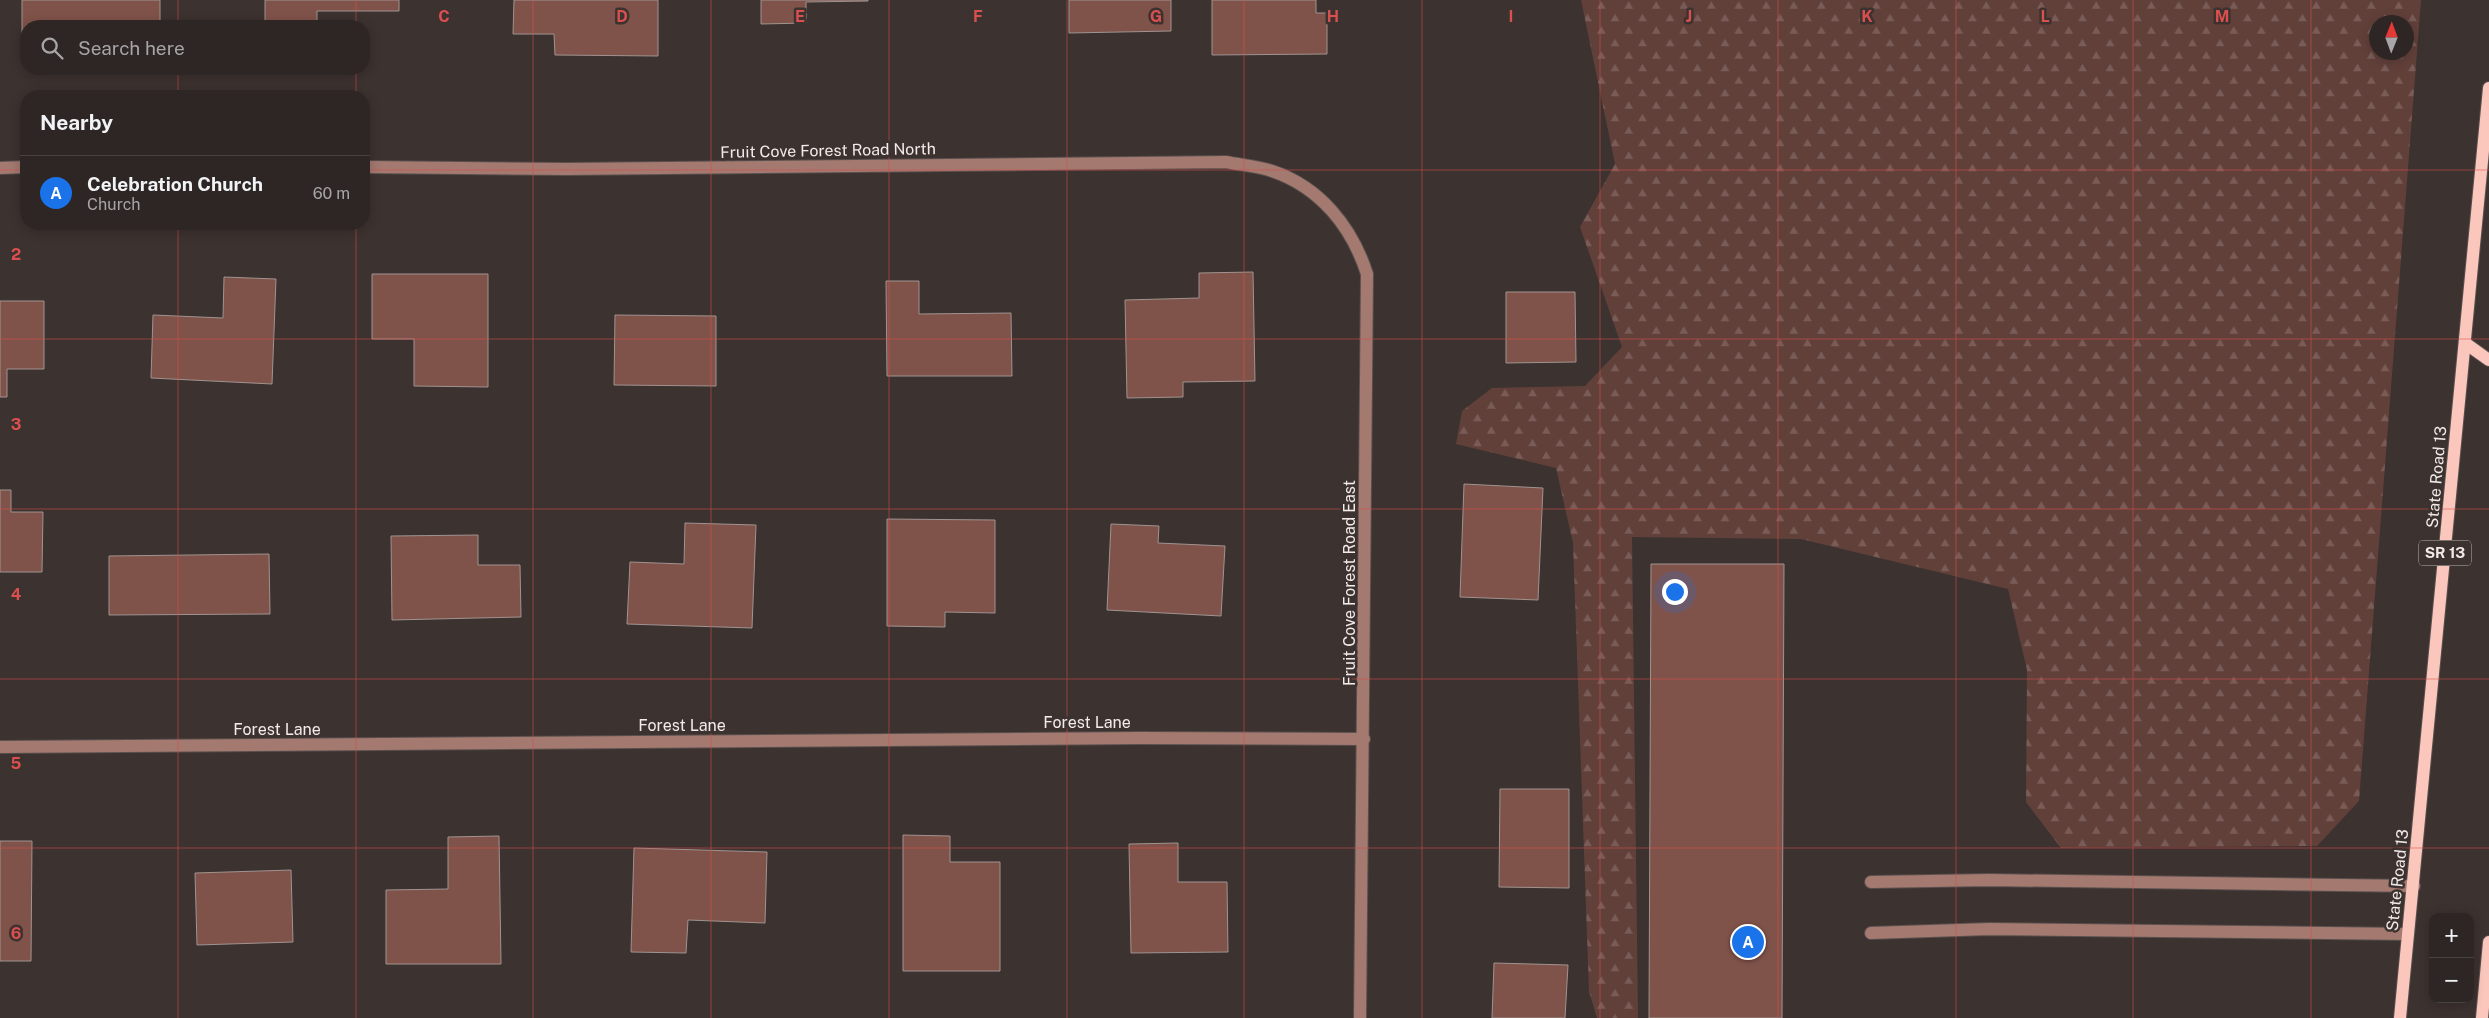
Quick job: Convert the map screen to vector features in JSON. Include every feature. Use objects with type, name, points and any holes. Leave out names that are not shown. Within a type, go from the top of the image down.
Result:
[{"type":"main road","name":"State Road 13","points":[[2400,1018],[2489,88]]},
{"type":"main road","points":[[2465,344],[2489,360]]},
{"type":"main road","points":[[2482,1018],[2489,942]]},
{"type":"street","name":"Fruit Cove Forest Road North","points":[[370,167],[566,169],[1226,162],[1270,170],[1290,178]]},
{"type":"street","points":[[0,168],[20,168]]},
{"type":"street","name":"Fruit Cove Forest Road East","points":[[1290,178],[1326,203],[1341,220],[1362,258],[1368,274],[1360,1018]]},
{"type":"street","name":"Forest Lane","points":[[0,747],[1138,738],[1364,739]]},
{"type":"street","points":[[1871,882],[2019,881],[2414,886]]},
{"type":"street","points":[[1871,932],[1988,929],[2408,934]]},
{"type":"green space","points":[[1581,0],[2421,0],[2359,801],[2317,846],[2061,848],[2026,802],[2027,670],[2008,589],[1801,539],[1632,537],[1638,1018],[1597,1018],[1589,991],[1573,543],[1556,468],[1456,444],[1462,411],[1492,388],[1585,386],[1622,347],[1580,227],[1615,164]]},
{"type":"building","points":[[22,0],[160,0],[160,20],[22,20]]},
{"type":"building","points":[[265,0],[399,0],[399,11],[317,11],[317,20],[265,20]]},
{"type":"building","points":[[514,0],[658,0],[658,56],[555,55],[554,34],[513,34]]},
{"type":"building","points":[[761,0],[868,1],[806,2],[806,23],[761,24]]},
{"type":"building","points":[[1069,0],[1171,0],[1171,31],[1069,33]]},
{"type":"building","points":[[1212,0],[1316,0],[1316,13],[1327,13],[1327,54],[1212,55]]},
{"type":"building","points":[[1253,272],[1255,381],[1183,382],[1183,397],[1127,398],[1125,300],[1199,298],[1199,273]]},
{"type":"building","points":[[372,274],[488,274],[488,387],[414,386],[414,339],[372,339]]},
{"type":"building","points":[[224,277],[276,279],[272,384],[151,378],[153,315],[223,318]]},
{"type":"building","points":[[886,281],[919,281],[919,314],[1011,313],[1012,376],[887,376]]},
{"type":"building","points":[[1506,292],[1575,292],[1576,362],[1506,363]]},
{"type":"building","points":[[0,301],[44,301],[44,369],[7,369],[7,397],[0,397]]},
{"type":"building","points":[[615,315],[716,316],[716,386],[614,385]]},
{"type":"building","points":[[1464,484],[1543,488],[1538,600],[1460,597]]},
{"type":"building","points":[[0,490],[11,490],[11,512],[43,512],[42,572],[0,572]]},
{"type":"building","points":[[887,519],[995,520],[995,613],[945,612],[945,627],[887,626]]},
{"type":"building","points":[[685,523],[756,525],[752,628],[627,624],[630,562],[684,564]]},
{"type":"building","points":[[1111,524],[1159,526],[1158,543],[1225,546],[1221,616],[1107,610]]},
{"type":"building","points":[[478,535],[478,565],[520,565],[521,617],[392,620],[391,536]]},
{"type":"building","points":[[269,554],[270,614],[109,615],[109,556]]},
{"type":"building","points":[[1651,564],[1784,564],[1782,1018],[1649,1018]]},
{"type":"building","points":[[1500,789],[1569,789],[1569,888],[1499,887]]},
{"type":"building","points":[[903,835],[950,836],[950,862],[1000,862],[1000,971],[903,971]]},
{"type":"building","points":[[499,836],[501,964],[386,964],[386,890],[448,889],[448,837]]},
{"type":"building","points":[[0,841],[32,841],[31,961],[0,961]]},
{"type":"building","points":[[1178,843],[1178,882],[1227,882],[1228,952],[1131,953],[1129,844]]},
{"type":"building","points":[[634,848],[767,852],[765,923],[688,920],[686,953],[631,952]]},
{"type":"building","points":[[291,870],[293,942],[197,945],[195,873]]},
{"type":"building","points":[[1494,963],[1568,965],[1565,1018],[1492,1018]]},
{"type":"place","name":"Celebration Church","points":[[1748,942]]}]
